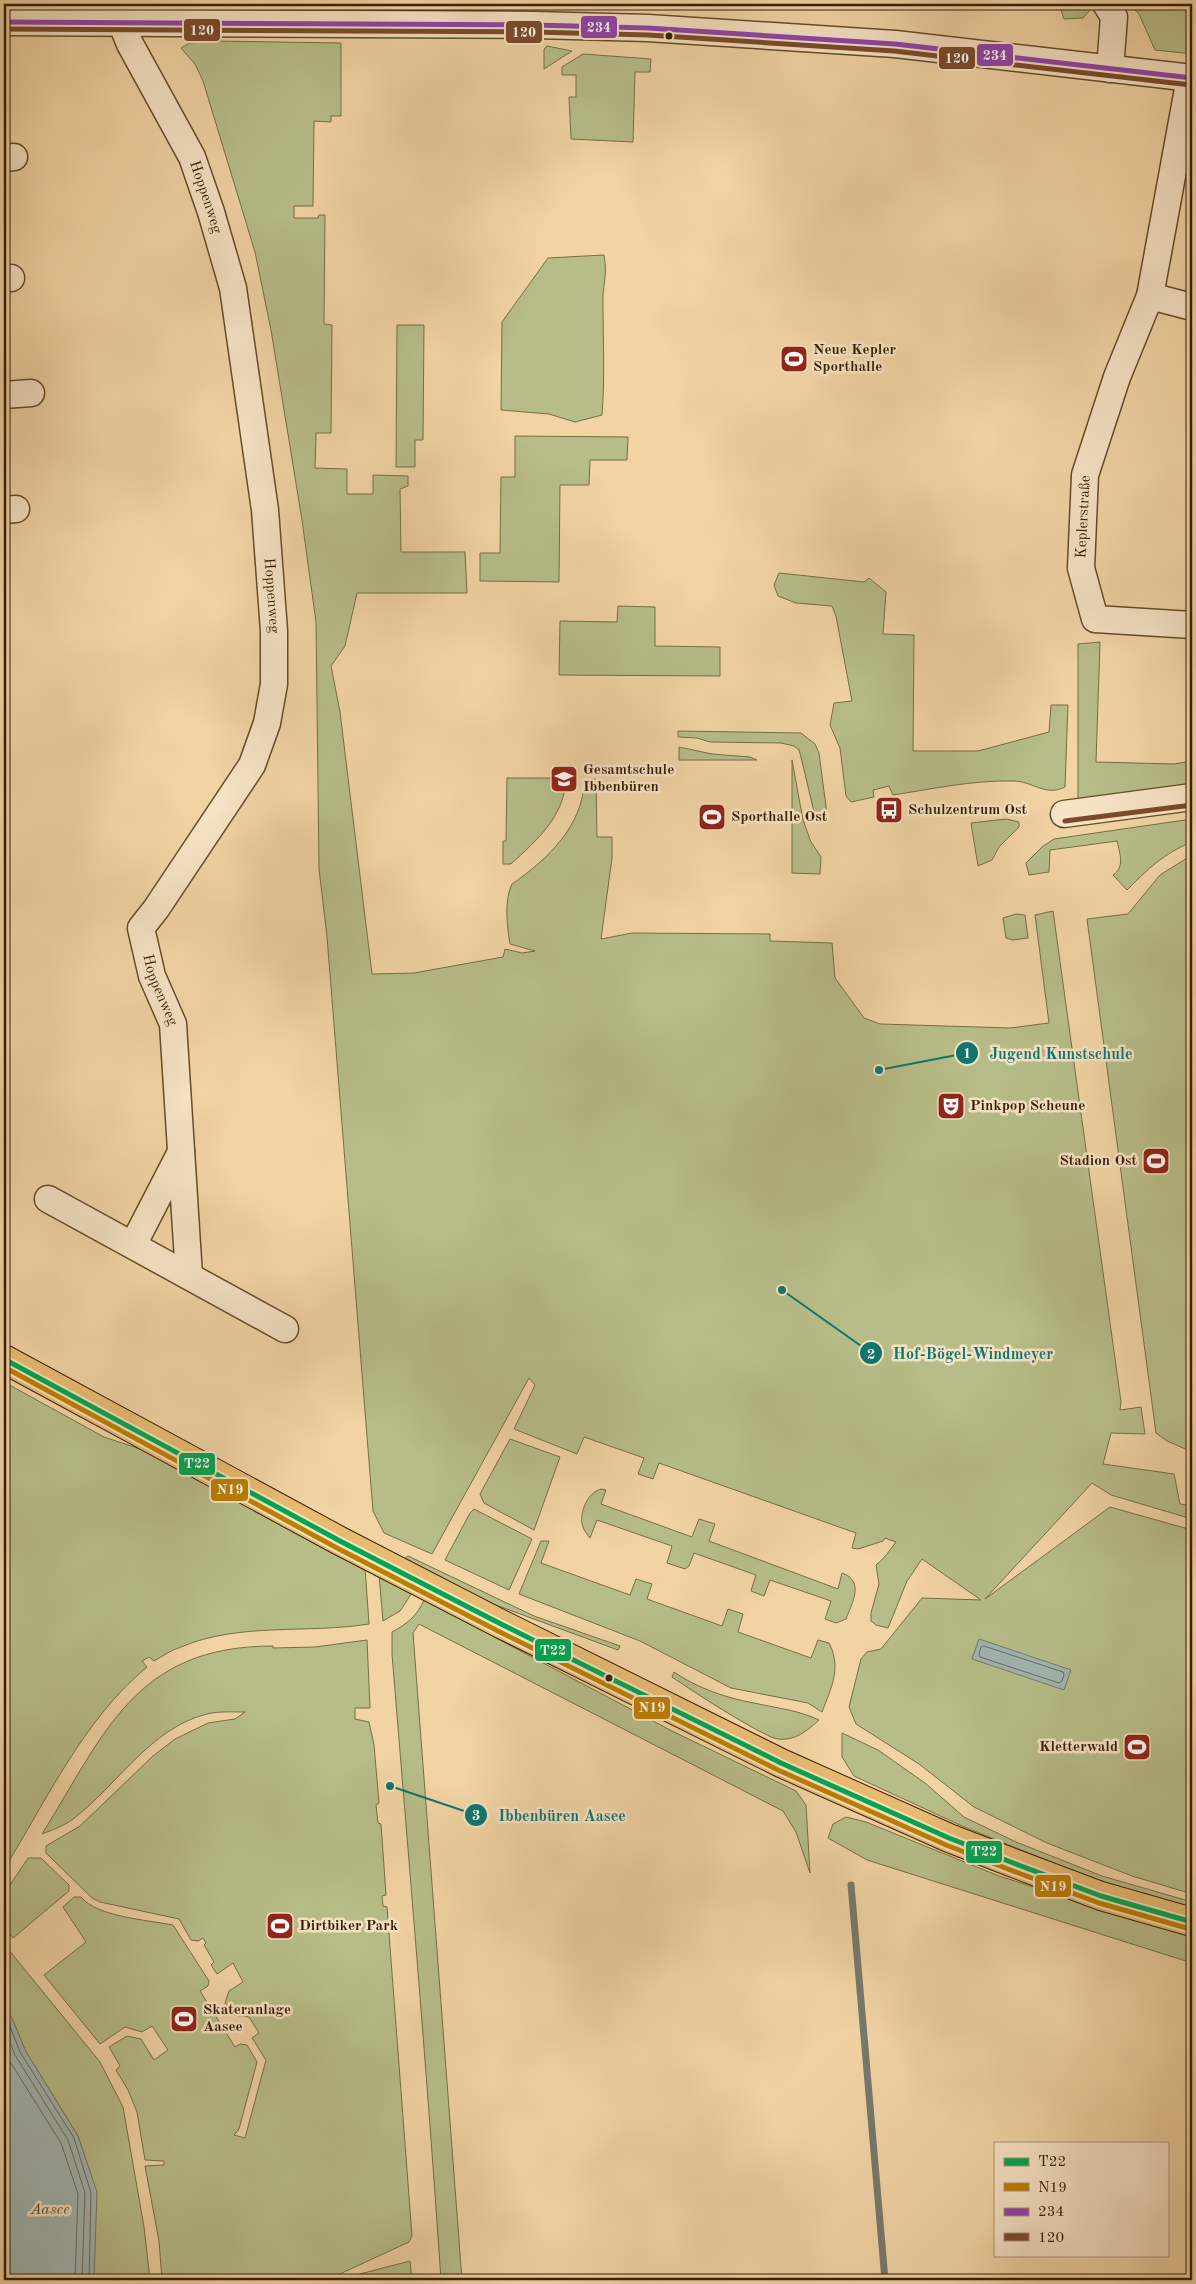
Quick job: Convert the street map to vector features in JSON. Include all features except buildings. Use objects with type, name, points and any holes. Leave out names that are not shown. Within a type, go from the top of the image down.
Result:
[{"type":"main road","points":[[4,1359],[340,1542],[781,1763],[930,1830],[1008,1861],[1100,1896],[1192,1922]]},
{"type":"street","points":[[1106,4],[1114,17],[1110,69]]},
{"type":"street","points":[[4,22],[516,24],[648,28],[895,44],[1191,78]]},
{"type":"street","name":"Hoppenweg","points":[[121,22],[130,44],[192,157],[211,212],[233,288],[265,510],[274,631],[274,684],[267,723],[252,765],[156,909],[140,928],[152,976],[173,1024],[189,1276]]},
{"type":"street","name":"Keplerstraße","points":[[1191,78],[1150,296],[1117,377],[1085,475],[1081,568],[1095,619],[1192,625]]},
{"type":"street","points":[[1150,296],[1192,307]]},
{"type":"street","points":[[4,395],[31,393]]},
{"type":"street","points":[[1064,814],[1192,798]]},
{"type":"street","points":[[133,1245],[181,1152]]},
{"type":"street","points":[[48,1199],[285,1329]]},
{"type":"green space","points":[[1059,4],[1091,5],[1083,18],[1064,19]]},
{"type":"green space","points":[[1129,4],[1192,4],[1192,54],[1155,50],[1139,14]]},
{"type":"green space","points":[[216,41],[341,43],[341,116],[331,116],[331,122],[314,121],[313,206],[294,206],[294,218],[318,218],[319,215],[325,215],[324,324],[332,325],[331,433],[316,433],[315,468],[347,469],[347,494],[373,494],[373,475],[408,476],[408,486],[400,489],[401,552],[465,552],[467,593],[357,593],[345,646],[331,666],[340,712],[372,974],[414,973],[503,957],[505,949],[522,953],[535,951],[510,944],[507,913],[509,890],[512,884],[538,864],[561,840],[578,812],[584,780],[596,779],[597,837],[612,837],[612,858],[601,939],[632,933],[770,934],[770,941],[832,943],[835,978],[864,1018],[880,1024],[1010,1028],[1049,1023],[1035,915],[1053,911],[1121,1402],[1120,1410],[1141,1407],[1145,1434],[1111,1433],[1103,1464],[1174,1474],[1180,1504],[1192,1506],[1192,1519],[1111,1495],[1092,1483],[985,1599],[1110,1507],[1192,1530],[1192,1894],[1132,1876],[1047,1843],[974,1807],[919,1764],[856,1724],[849,1707],[861,1659],[867,1652],[881,1649],[922,1598],[981,1600],[922,1559],[907,1581],[888,1628],[876,1625],[871,1621],[871,1613],[879,1584],[876,1565],[896,1542],[885,1538],[883,1541],[858,1549],[852,1548],[856,1533],[659,1463],[653,1479],[638,1474],[644,1458],[584,1437],[577,1454],[514,1429],[535,1385],[529,1378],[432,1554],[384,1533],[373,1511],[327,937],[319,869],[316,622],[302,520],[271,330],[255,252],[203,81],[195,64],[181,48],[190,43]]},
{"type":"green space","points":[[547,46],[572,51],[544,69],[544,49]]},
{"type":"green space","points":[[583,54],[651,59],[650,72],[635,72],[633,142],[571,139],[569,97],[576,97],[576,75],[562,75],[562,67]]},
{"type":"green space","points":[[604,255],[602,415],[575,422],[549,414],[501,410],[502,322],[548,258]]},
{"type":"green space","points":[[397,325],[424,325],[423,440],[415,440],[415,467],[396,467]]},
{"type":"green space","points":[[515,436],[628,437],[627,460],[590,460],[589,485],[560,485],[559,582],[480,581],[480,553],[500,553],[501,477],[515,477]]},
{"type":"green space","points":[[779,573],[864,582],[869,578],[886,592],[883,634],[914,635],[913,751],[978,751],[1049,732],[1051,705],[1068,705],[1065,787],[1051,790],[1027,783],[998,781],[953,785],[893,795],[889,786],[873,790],[874,797],[851,802],[846,796],[840,748],[830,725],[834,703],[852,701],[836,616],[832,606],[796,603],[778,596],[774,585]]},
{"type":"green space","points":[[618,606],[655,607],[655,646],[720,647],[720,676],[559,675],[560,621],[617,622]]},
{"type":"green space","points":[[1100,642],[1096,762],[1174,764],[1192,761],[1192,787],[1078,802],[1078,644]]},
{"type":"green space","points":[[678,731],[801,733],[815,744],[819,753],[828,822],[824,823],[815,816],[799,750],[794,746],[781,743],[710,742],[697,738],[678,737]]},
{"type":"green space","points":[[679,747],[712,754],[750,757],[757,760],[679,760]]},
{"type":"green space","points":[[792,760],[803,820],[811,842],[821,857],[820,874],[792,873]]},
{"type":"green space","points":[[507,778],[566,778],[561,804],[548,826],[511,864],[503,864],[503,841],[506,841]]},
{"type":"green space","points":[[1006,819],[1019,822],[1019,827],[999,847],[992,860],[978,866],[971,823]]},
{"type":"green space","points":[[1192,819],[1192,842],[1165,856],[1149,868],[1127,890],[1113,875],[1117,872],[1120,864],[1117,841],[1050,850],[1049,872],[1029,875],[1026,863],[1042,847],[1054,839]]},
{"type":"green space","name":"Stadion Ost","points":[[1192,855],[1192,1452],[1167,1441],[1156,1433],[1087,919],[1128,914],[1160,875]]},
{"type":"green space","points":[[1016,914],[1025,915],[1028,938],[1013,940],[1006,938],[1003,918]]},
{"type":"green space","points":[[4,1382],[104,1437],[146,1451],[365,1567],[369,1624],[227,1634],[203,1639],[177,1648],[154,1661],[149,1657],[142,1661],[147,1667],[124,1688],[85,1736],[4,1869]]},
{"type":"green space","points":[[510,1439],[560,1457],[534,1530],[484,1503],[480,1494]]},
{"type":"green space","points":[[602,1489],[606,1490],[601,1504],[692,1537],[699,1519],[715,1524],[709,1541],[838,1589],[842,1573],[853,1581],[855,1587],[855,1593],[846,1619],[836,1623],[825,1619],[831,1601],[770,1580],[764,1596],[751,1591],[756,1575],[694,1553],[689,1566],[685,1569],[667,1563],[672,1546],[597,1520],[590,1538],[583,1527],[583,1510],[592,1494]]},
{"type":"green space","points":[[474,1509],[532,1539],[509,1590],[445,1560]]},
{"type":"green space","points":[[541,1541],[549,1541],[541,1563],[630,1595],[636,1579],[652,1584],[647,1599],[722,1626],[728,1609],[743,1614],[738,1632],[811,1658],[818,1640],[829,1643],[833,1652],[835,1669],[832,1686],[822,1712],[808,1703],[731,1688],[640,1641],[519,1594]]},
{"type":"green space","points":[[408,1556],[534,1616],[620,1646],[618,1650],[493,1604],[404,1559]]},
{"type":"green space","points":[[379,1575],[412,1593],[400,1611],[383,1621]]},
{"type":"green space","points":[[424,1600],[672,1731],[796,1791],[806,1805],[810,1873],[796,1832],[783,1811],[419,1624],[413,1633],[462,2280],[441,2280],[392,1654],[392,1632],[411,1619]]},
{"type":"green space","points":[[367,1640],[370,1708],[355,1708],[355,1719],[369,1722],[374,1745],[379,1803],[376,1805],[378,1823],[381,1824],[386,1895],[382,1896],[383,1906],[387,1907],[412,2236],[409,2242],[330,2280],[162,2280],[159,2241],[145,2166],[164,2165],[164,2161],[145,2160],[137,2112],[128,2090],[116,2070],[120,2066],[109,2047],[127,2036],[141,2039],[154,2060],[168,2050],[152,2026],[142,2032],[125,2027],[100,2044],[44,1975],[86,1942],[63,1907],[74,1897],[81,1897],[99,1909],[124,1917],[173,1925],[209,1981],[208,1986],[200,1991],[235,2047],[240,2044],[247,2045],[257,2062],[239,2129],[234,2135],[245,2138],[266,2060],[252,2038],[259,2033],[249,2017],[233,2015],[225,2003],[229,1991],[243,1982],[233,1963],[217,1974],[211,1965],[214,1962],[204,1945],[206,1943],[203,1938],[198,1941],[191,1940],[179,1919],[100,1902],[92,1898],[46,1853],[46,1846],[80,1826],[153,1756],[175,1739],[208,1723],[235,1719],[245,1712],[207,1714],[187,1721],[168,1732],[135,1759],[89,1806],[73,1819],[62,1826],[42,1834],[106,1730],[129,1702],[156,1679],[188,1661],[226,1650],[273,1646],[273,1648],[315,1647]]},
{"type":"green space","points":[[674,1672],[702,1688],[722,1695],[795,1712],[819,1720],[795,1737],[773,1738],[735,1718],[672,1677]]},
{"type":"green space","points":[[842,1733],[878,1750],[925,1783],[964,1817],[1016,1842],[1102,1876],[1192,1902],[1192,1909],[1126,1891],[1076,1872],[962,1826],[854,1776],[842,1757]]},
{"type":"green space","points":[[846,1817],[866,1822],[999,1876],[1192,1937],[1192,1963],[867,1860],[828,1838],[833,1824]]},
{"type":"green space","points":[[28,1858],[41,1858],[69,1885],[69,1891],[13,1938],[4,1926],[4,1894]]},
{"type":"green space","points":[[4,1944],[100,2062],[123,2107],[144,2227],[150,2280],[94,2280],[96,2192],[78,2136],[25,2050],[12,2018],[4,2009]]},
{"type":"green space","points":[[410,2261],[412,2280],[346,2280],[356,2275]]},
{"type":"water","points":[[979,1639],[1071,1670],[1064,1690],[972,1659]]},
{"type":"water","name":"Aasee","points":[[4,2009],[12,2018],[25,2050],[78,2136],[97,2192],[94,2280],[4,2280]]},
{"type":"waterway","points":[[851,1885],[885,2280]]},
{"type":"transit line","name":"234","points":[[4,22],[534,25],[648,28],[895,44],[1192,78]]},
{"type":"transit line","name":"120","points":[[4,29],[534,32],[648,35],[894,51],[1191,85]]},
{"type":"transit line","name":"120","points":[[1065,821],[1192,805]]},
{"type":"transit line","name":"T22","points":[[4,1359],[340,1541],[499,1623],[781,1763],[949,1838],[1016,1864],[1101,1896],[1192,1922]]},
{"type":"transit line","name":"N19","points":[[4,1367],[337,1548],[496,1630],[778,1770],[946,1845],[1013,1871],[1099,1903],[1190,1929]]},
{"type":"place","name":"Neue Kepler Sporthalle","points":[[794,359]]},
{"type":"place","name":"Gesamtschule Ibbenbüren","points":[[564,779]]},
{"type":"place","name":"Schulzentrum Ost","points":[[889,810]]},
{"type":"place","name":"Sporthalle Ost","points":[[712,817]]},
{"type":"place","name":"Jugend Kunstschule","points":[[879,1070]]},
{"type":"place","name":"Pinkpop Scheune","points":[[951,1106]]},
{"type":"place","name":"Stadion Ost","points":[[1156,1161]]},
{"type":"place","name":"Hof-Bögel-Windmeyer","points":[[782,1290]]},
{"type":"place","name":"Kletterwald","points":[[1137,1747]]},
{"type":"place","name":"Ibbenbüren Aasee","points":[[390,1786]]},
{"type":"place","name":"Dirtbiker Park","points":[[280,1926]]},
{"type":"place","name":"Skateranlage Aasee","points":[[184,2019]]}]
